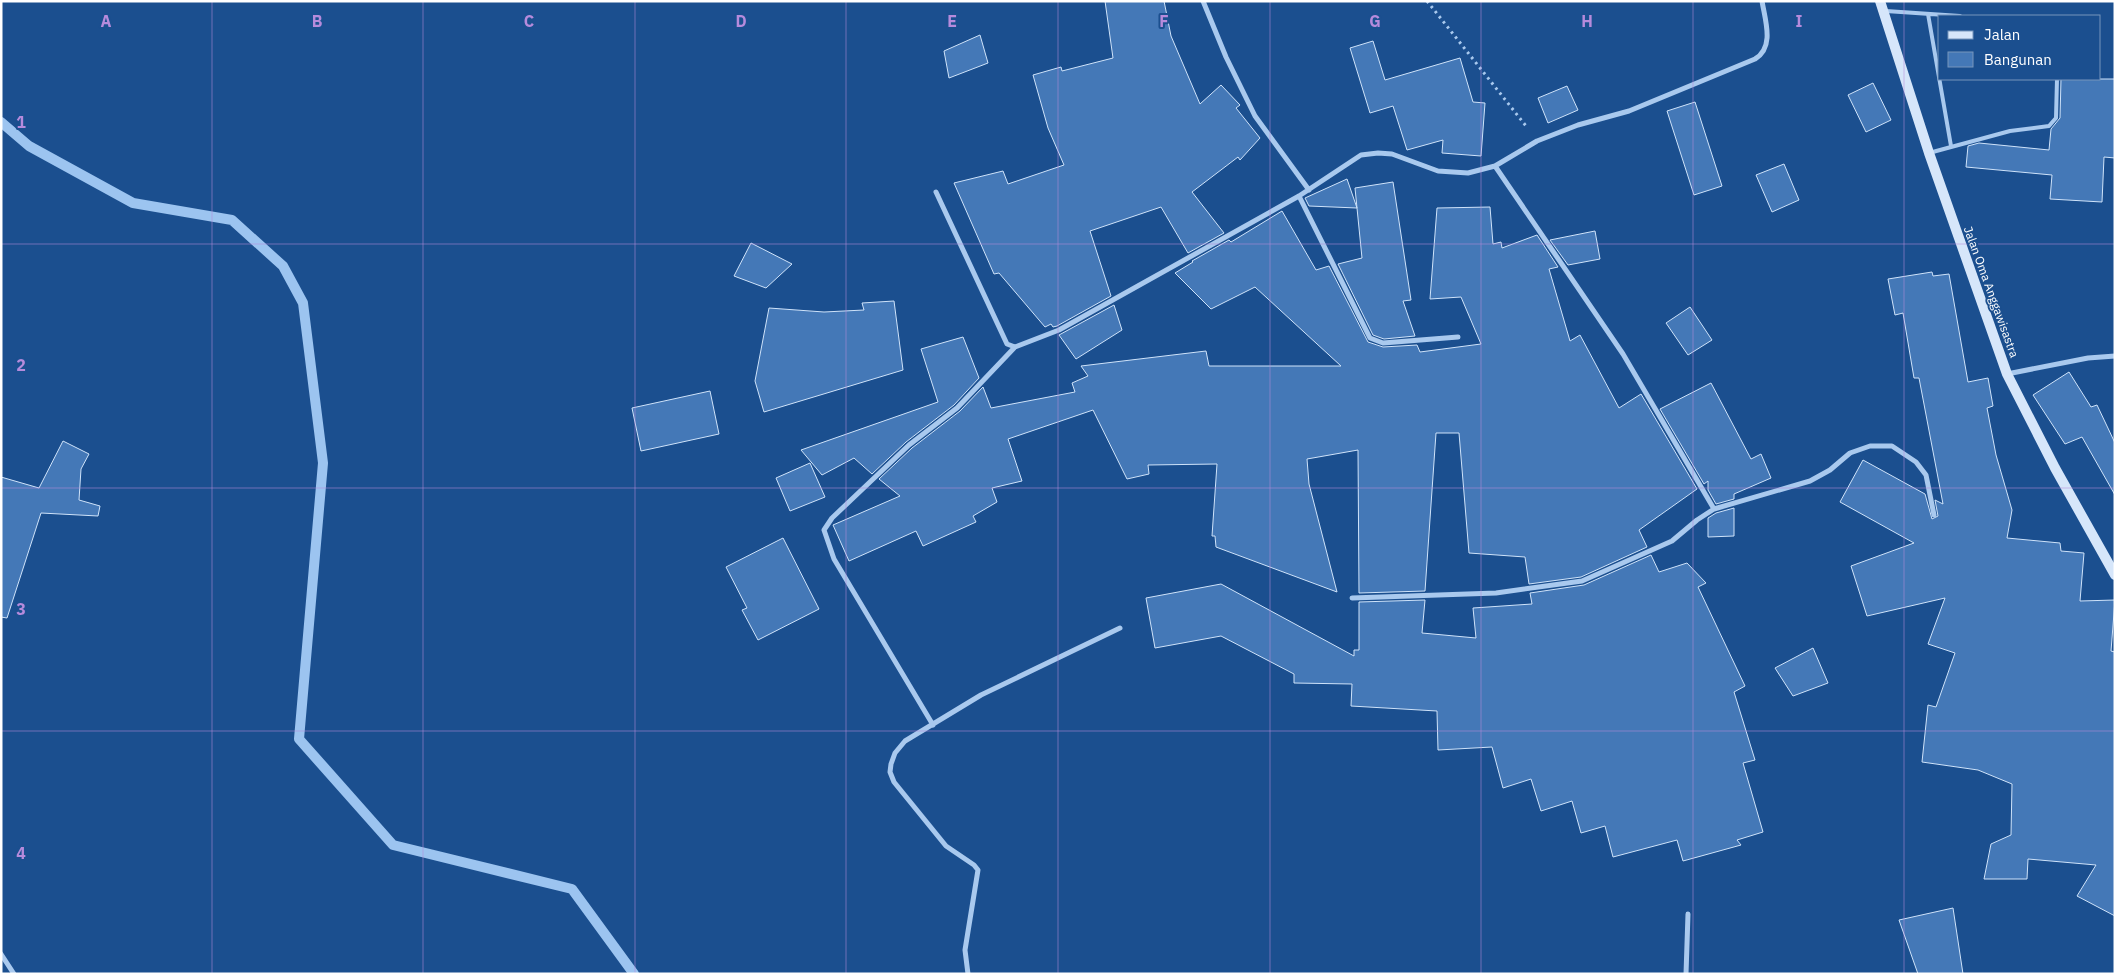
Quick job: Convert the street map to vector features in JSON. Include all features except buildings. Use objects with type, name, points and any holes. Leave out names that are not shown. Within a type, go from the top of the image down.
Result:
[{"type":"main road","name":"Jalan Oma Anggawisastra","points":[[1882,6],[1970,275],[2007,374],[2055,468],[2115,575]]},
{"type":"street","points":[[1203,1],[1226,57],[1255,116],[1309,190]]},
{"type":"street","points":[[933,725],[834,559],[824,530],[832,518],[909,445],[957,408],[1015,347],[1059,330],[1299,196],[1361,155],[1369,153],[1392,154],[1447,173],[1468,173],[1495,166],[1537,141],[1578,125],[1629,111],[1761,55],[1766,47],[1767,31],[1762,1]]},
{"type":"street","points":[[1495,166],[1623,354],[1714,509]]},
{"type":"street","points":[[936,192],[1007,344],[1015,347]]},
{"type":"street","points":[[1299,196],[1370,338],[1383,343],[1458,338]]},
{"type":"street","points":[[2007,374],[2088,358],[2115,356]]},
{"type":"street","points":[[1352,598],[1496,593],[1582,581],[1672,541],[1697,520],[1714,509],[1810,481],[1830,470],[1850,453],[1870,446],[1892,446],[1916,462],[1926,474],[1934,515]]},
{"type":"street","points":[[968,974],[965,950],[978,870],[974,865],[946,846],[894,782],[890,772],[894,753],[905,741],[981,695],[1120,628]]},
{"type":"street","points":[[1686,974],[1688,914]]},
{"type":"street","points":[[1,954],[14,974]]},
{"type":"lane","points":[[1882,6],[1944,15]]},
{"type":"lane","points":[[1928,14],[1938,74]]},
{"type":"lane","points":[[1939,80],[1950,146]]},
{"type":"lane","points":[[1929,153],[2010,131],[2049,126],[2056,118],[2057,80]]},
{"type":"path","points":[[1427,1],[1537,141]]},
{"type":"waterway","points":[[1,122],[29,146],[133,203],[232,220],[283,266],[303,303],[323,463],[299,739],[393,845],[572,889],[634,974]]}]
